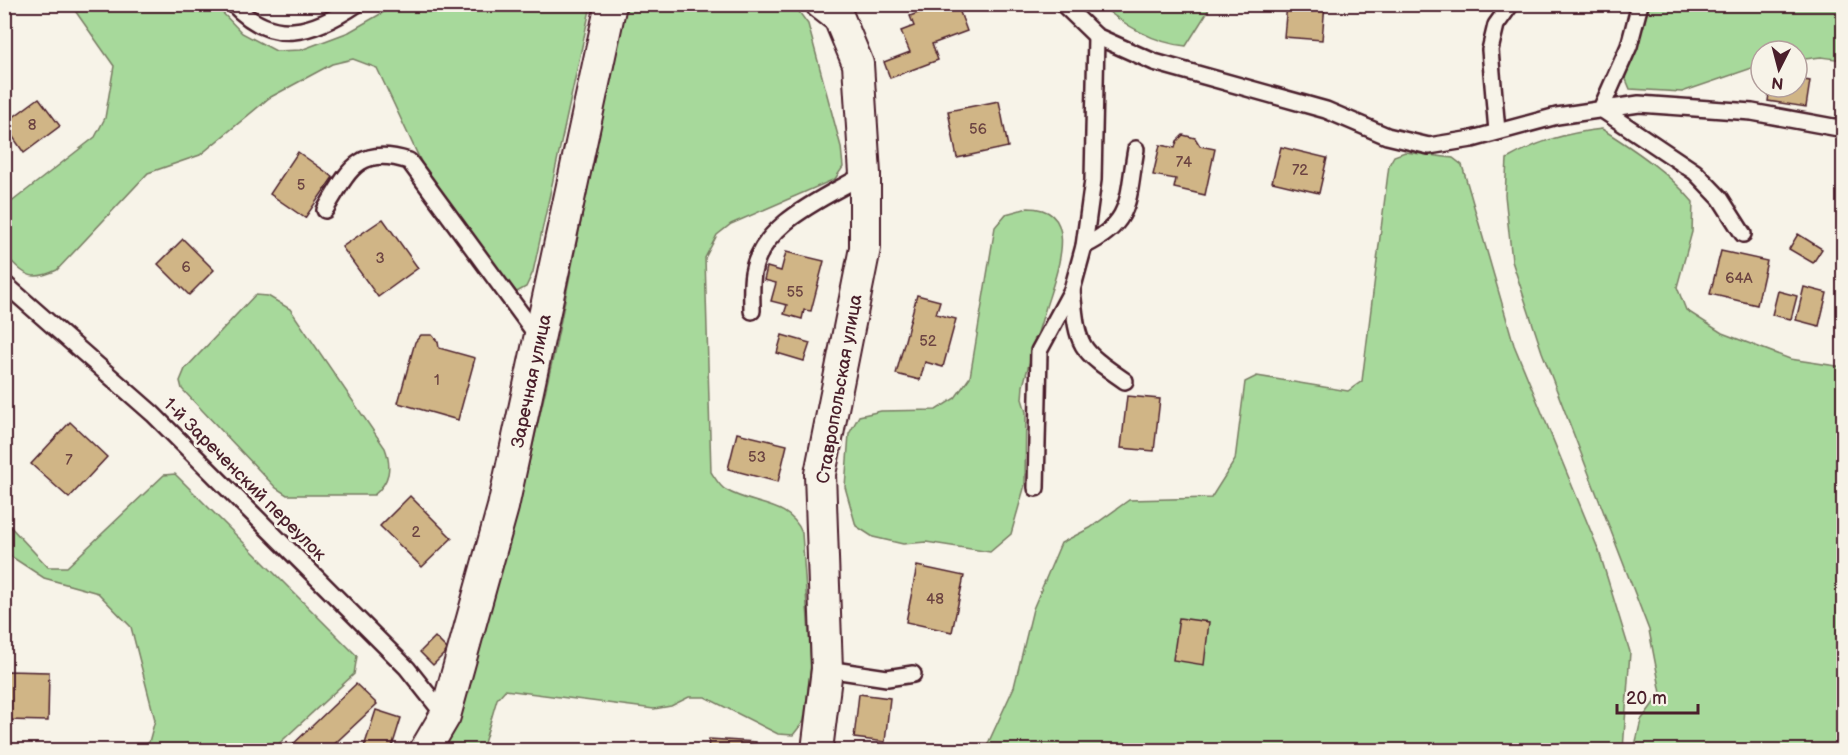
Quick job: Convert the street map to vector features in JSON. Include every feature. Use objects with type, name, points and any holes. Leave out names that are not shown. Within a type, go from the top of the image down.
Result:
[{"type":"street","name":"Заречная улица","points":[[425,750],[445,716],[503,507],[610,4]]},
{"type":"street","name":"Ставропольская улица","points":[[817,750],[827,669],[820,474],[865,248],[865,174],[858,64],[839,18],[820,4]]},
{"type":"lane","points":[[233,4],[247,20],[269,30],[291,32],[330,22],[357,4]]},
{"type":"lane","points":[[1063,4],[1096,36],[1154,62],[1326,110],[1388,136],[1429,146],[1601,109],[1639,104],[1752,112],[1844,129]]},
{"type":"lane","points":[[1497,131],[1490,50],[1496,25],[1511,4]]},
{"type":"lane","points":[[1601,109],[1629,46],[1640,4]]},
{"type":"lane","points":[[1036,488],[1039,351],[1072,290],[1084,246],[1093,180],[1096,36]]},
{"type":"lane","points":[[1601,109],[1695,172],[1720,198],[1743,234]]},
{"type":"lane","points":[[1084,246],[1107,235],[1125,213],[1136,149]]},
{"type":"lane","points":[[325,210],[348,173],[367,157],[387,154],[409,161],[540,339]]},
{"type":"lane","points":[[752,311],[753,273],[764,243],[794,216],[865,174]]},
{"type":"lane","name":"1-й Зареченский переулок","points":[[7,290],[153,414],[407,668],[445,716]]},
{"type":"lane","points":[[1072,290],[1077,334],[1089,356],[1125,381]]},
{"type":"lane","points":[[827,669],[887,678],[913,674]]},
{"type":"green space","points":[[1833,4],[1843,12],[1843,60],[1821,57],[1809,58],[1809,39],[1749,39],[1749,69],[1682,92],[1630,89],[1625,77],[1650,5]]},
{"type":"green space","points":[[71,5],[215,5],[242,33],[276,51],[301,50],[349,32],[396,5],[591,5],[533,272],[526,287],[515,293],[497,274],[431,183],[377,68],[353,59],[332,64],[269,98],[200,155],[148,173],[57,270],[40,276],[23,272],[5,255],[5,207],[95,137],[105,118],[114,66]]},
{"type":"green space","points":[[625,5],[794,5],[808,24],[841,147],[843,167],[835,179],[731,224],[717,235],[705,258],[711,472],[726,490],[789,515],[802,533],[811,664],[804,721],[793,735],[778,734],[705,697],[689,697],[671,706],[654,709],[505,690],[497,699],[482,750],[444,750],[518,510],[555,349]]},
{"type":"green space","points":[[1100,5],[1209,5],[1208,11],[1186,46],[1162,41],[1140,32]]},
{"type":"green space","points":[[1602,129],[1662,171],[1693,202],[1692,232],[1677,287],[1686,310],[1722,333],[1790,359],[1843,367],[1843,750],[1634,750],[1641,720],[1661,693],[1649,630],[1542,352],[1512,261],[1505,195],[1507,159],[1530,147],[1553,139]]},
{"type":"green space","points":[[1405,152],[1453,158],[1462,165],[1514,345],[1599,551],[1630,652],[1623,750],[985,750],[1014,687],[1033,609],[1061,543],[1090,528],[1129,500],[1211,498],[1235,460],[1245,382],[1257,376],[1348,391],[1362,381],[1389,165],[1394,156]]},
{"type":"green space","points":[[1028,208],[1045,211],[1056,220],[1061,232],[1061,247],[1059,264],[1023,386],[1022,399],[1026,412],[1025,485],[1011,534],[990,552],[926,542],[903,544],[873,537],[856,526],[845,487],[849,434],[859,416],[881,411],[936,410],[955,398],[970,377],[995,227],[1006,214]]},
{"type":"green space","points":[[255,295],[268,296],[290,309],[385,448],[388,474],[383,485],[374,495],[287,495],[276,488],[182,389],[180,381],[185,369]]},
{"type":"green space","points":[[175,474],[357,656],[354,674],[272,750],[140,750],[149,742],[155,720],[131,627],[98,593],[44,578],[9,555],[5,555],[5,521],[48,567],[67,567],[164,475]]},
{"type":"building","points":[[942,4],[957,4],[967,31],[932,44],[938,60],[890,78],[884,62],[910,52],[901,31],[914,26],[910,16]]},
{"type":"building","points":[[1287,4],[1325,4],[1322,40],[1284,37]]},
{"type":"building","points":[[1534,4],[1562,4],[1534,8]]},
{"type":"building","points":[[39,98],[60,126],[24,153],[4,124]]},
{"type":"building","points":[[1768,99],[1807,99],[1806,107],[1768,101]]},
{"type":"building","points":[[999,101],[1008,147],[957,158],[948,111]]},
{"type":"building","points":[[1183,135],[1195,138],[1200,146],[1215,149],[1205,195],[1174,188],[1176,179],[1153,175],[1160,145],[1175,148],[1177,141]]},
{"type":"building","points":[[1281,147],[1327,158],[1319,193],[1272,182]]},
{"type":"building","points":[[298,152],[333,177],[305,218],[270,194]]},
{"type":"building","points":[[383,219],[418,268],[378,297],[342,247]]},
{"type":"building","points":[[1798,234],[1822,249],[1813,263],[1789,249]]},
{"type":"building","points":[[183,239],[214,270],[189,295],[158,264]]},
{"type":"building","points":[[1721,251],[1767,261],[1757,305],[1710,294]]},
{"type":"building","points":[[786,252],[824,261],[811,311],[804,310],[802,319],[784,314],[787,305],[771,301],[776,283],[764,280],[767,267],[781,271]]},
{"type":"building","points":[[1804,287],[1827,293],[1819,326],[1796,320]]},
{"type":"building","points":[[1778,291],[1797,296],[1791,319],[1772,315]]},
{"type":"building","points":[[917,295],[940,301],[936,314],[956,319],[943,367],[925,362],[920,380],[896,374]]},
{"type":"building","points":[[421,335],[432,335],[438,342],[439,348],[475,358],[458,420],[398,403],[415,342]]},
{"type":"building","points":[[782,335],[810,343],[804,361],[777,353]]},
{"type":"building","points":[[1127,396],[1160,399],[1154,451],[1121,448]]},
{"type":"building","points":[[70,422],[107,457],[69,498],[31,464]]},
{"type":"building","points":[[737,433],[787,445],[778,482],[728,469]]},
{"type":"building","points":[[410,496],[452,538],[422,567],[380,526]]},
{"type":"building","points":[[917,566],[964,576],[952,632],[906,622]]},
{"type":"building","points":[[1179,618],[1209,622],[1204,665],[1173,660]]},
{"type":"building","points":[[435,637],[448,650],[433,665],[420,652]]},
{"type":"building","points":[[7,671],[49,672],[48,721],[7,720]]},
{"type":"building","points":[[356,684],[377,704],[328,750],[287,750]]},
{"type":"building","points":[[859,694],[890,698],[885,742],[854,738]]},
{"type":"building","points":[[376,710],[401,718],[391,750],[363,750]]},
{"type":"building","points":[[709,739],[756,742],[756,750],[708,750]]},
{"type":"building","points":[[528,747],[550,750],[527,750]]}]
